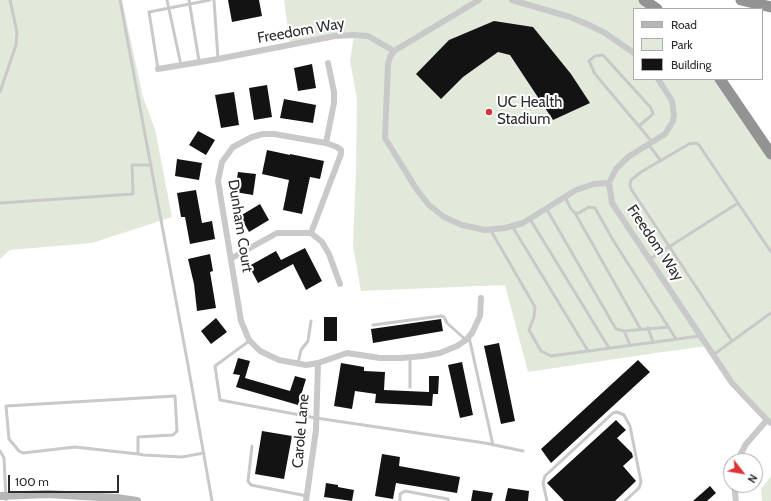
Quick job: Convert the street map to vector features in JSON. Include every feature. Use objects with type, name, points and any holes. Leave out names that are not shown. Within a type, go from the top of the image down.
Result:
[{"type":"highway","points":[[644,0],[656,8]]},
{"type":"highway","points":[[740,0],[771,7]]},
{"type":"highway","points":[[721,80],[771,154]]},
{"type":"main road","points":[[4,497],[48,494],[117,498],[137,501]]},
{"type":"street","points":[[478,0],[394,51],[388,64],[385,138],[417,190],[429,205],[444,217],[462,225],[484,230],[505,228],[523,223],[576,190],[594,184],[609,183],[620,164],[628,157],[665,134],[673,121],[674,115],[672,101],[659,80]]},
{"type":"street","points":[[512,0],[577,19],[605,33],[633,52]]},
{"type":"street","name":"Freedom Way","points":[[158,69],[335,36],[368,36],[394,51]]},
{"type":"street","points":[[326,143],[334,103],[334,92],[328,63]]},
{"type":"street","name":"Dunham Court","points":[[311,233],[341,154],[341,150],[326,143],[274,134],[263,134],[242,141],[233,147],[222,162],[218,181],[220,198],[232,258],[241,320],[250,341],[260,351],[279,360],[306,364],[318,363],[347,353],[380,358],[410,358],[440,353],[457,346],[468,338]]},
{"type":"street","name":"Freedom Way","points":[[609,183],[612,203],[700,336],[732,383],[769,422]]},
{"type":"street","points":[[232,258],[277,233],[311,233],[322,242],[329,254],[340,284]]},
{"type":"street","points":[[468,338],[477,326],[480,316],[481,298]]},
{"type":"street","name":"Carole Lane","points":[[306,498],[316,430],[318,363]]},
{"type":"street","points":[[741,453],[746,444],[769,422]]},
{"type":"lane","points":[[0,92],[16,45],[16,32],[10,0]]},
{"type":"lane","points":[[120,0],[212,501]]},
{"type":"lane","points":[[167,0],[181,65]]},
{"type":"lane","points":[[158,69],[148,12],[189,2],[210,0]]},
{"type":"lane","points":[[214,0],[218,59]]},
{"type":"lane","points":[[189,2],[199,62]]},
{"type":"lane","points":[[639,126],[653,114],[651,108],[603,55],[595,56],[590,61],[595,74],[639,126],[661,161]]},
{"type":"lane","points":[[732,341],[631,189],[631,180],[635,176],[689,144],[696,143],[699,145],[771,252]]},
{"type":"lane","points":[[0,203],[133,194],[132,165],[151,165]]},
{"type":"lane","points":[[565,197],[640,328]]},
{"type":"lane","points":[[650,259],[738,203]]},
{"type":"lane","points":[[575,213],[579,213],[589,207],[595,208],[613,240],[676,339]]},
{"type":"lane","points":[[546,208],[616,329],[624,330],[669,327]]},
{"type":"lane","points":[[530,218],[610,348]]},
{"type":"lane","points":[[512,226],[588,351]]},
{"type":"lane","points":[[490,229],[535,307],[534,317],[529,330],[541,351],[551,356],[700,336]]},
{"type":"lane","points":[[713,355],[771,313]]},
{"type":"lane","points":[[373,325],[441,316],[444,317],[446,323],[468,338],[493,445]]},
{"type":"lane","points":[[298,363],[301,350],[308,342],[311,321]]},
{"type":"lane","points":[[648,328],[653,342]]},
{"type":"lane","points":[[624,330],[630,345]]},
{"type":"lane","points":[[250,341],[215,366],[220,400],[316,418],[493,445],[523,452]]},
{"type":"lane","points":[[410,358],[410,387]]},
{"type":"lane","points":[[138,454],[138,437],[173,435],[177,431],[175,396],[6,406],[8,439],[18,451],[23,453],[75,447],[138,454],[182,457],[204,453]]},
{"type":"lane","points":[[547,501],[543,483],[545,476],[612,414],[617,412],[624,415],[630,426],[641,482],[639,488],[625,501]]},
{"type":"lane","points":[[252,446],[248,481],[251,485],[306,498]]},
{"type":"lane","points":[[0,451],[4,458],[4,497]]},
{"type":"lane","points":[[400,501],[400,494],[405,491],[448,499],[448,501]]},
{"type":"green space","points":[[0,0],[122,0],[143,97],[155,129],[172,217],[92,243],[10,250],[0,259]]},
{"type":"green space","name":"UC Health Stadium","points":[[284,0],[644,0],[656,8],[633,8],[633,80],[721,80],[771,154],[771,423],[732,383],[707,346],[528,372],[505,285],[361,291],[353,246],[357,99],[350,61],[354,35],[290,45]]},
{"type":"green space","points":[[771,476],[771,501],[762,501],[761,493],[763,493],[763,486]]},
{"type":"building","points":[[228,0],[259,0],[262,16],[232,22]]},
{"type":"building","points":[[494,21],[533,27],[571,74],[590,103],[553,120],[510,55],[498,52],[463,77],[441,99],[416,74],[449,40]]},
{"type":"building","points":[[312,64],[316,88],[298,91],[294,68]]},
{"type":"building","points":[[267,85],[272,117],[254,120],[249,88]]},
{"type":"building","points":[[234,92],[239,125],[221,128],[215,95]]},
{"type":"building","points":[[284,99],[316,105],[313,123],[280,118]]},
{"type":"building","points":[[198,131],[215,140],[206,155],[189,145]]},
{"type":"building","points":[[267,150],[324,161],[320,179],[310,177],[302,214],[283,210],[289,180],[262,174]]},
{"type":"building","points":[[177,159],[202,163],[199,180],[175,176]]},
{"type":"building","points":[[238,172],[256,174],[253,195],[235,192]]},
{"type":"building","points":[[196,190],[202,223],[212,221],[215,239],[190,244],[185,217],[181,217],[177,193]]},
{"type":"building","points":[[260,204],[269,220],[249,232],[240,216]]},
{"type":"building","points":[[305,248],[322,281],[306,290],[293,264],[258,283],[249,266],[276,251],[281,260]]},
{"type":"building","points":[[210,254],[213,271],[210,272],[216,308],[197,311],[194,284],[188,259]]},
{"type":"building","points":[[324,317],[337,317],[337,341],[324,341]]},
{"type":"building","points":[[216,318],[227,332],[211,344],[201,331]]},
{"type":"building","points":[[441,319],[443,331],[373,343],[371,329]]},
{"type":"building","points":[[499,343],[515,421],[501,424],[484,346]]},
{"type":"building","points":[[238,358],[250,361],[245,378],[290,391],[295,376],[306,379],[298,405],[236,387],[240,375],[233,374]]},
{"type":"building","points":[[638,360],[650,372],[551,463],[541,449]]},
{"type":"building","points":[[462,362],[473,415],[460,418],[448,365]]},
{"type":"building","points":[[341,363],[364,367],[364,371],[385,372],[384,390],[429,392],[429,376],[439,376],[438,394],[433,394],[432,406],[375,403],[376,394],[355,391],[352,409],[334,406]]},
{"type":"building","points":[[616,420],[626,430],[617,438],[632,453],[633,457],[623,466],[636,481],[615,501],[564,501],[547,483]]},
{"type":"building","points":[[262,431],[292,436],[284,479],[255,474]]},
{"type":"building","points":[[382,454],[400,457],[399,466],[460,477],[457,493],[396,483],[393,499],[375,496]]},
{"type":"building","points":[[326,483],[354,490],[352,501],[324,497]]},
{"type":"building","points":[[710,486],[716,493],[707,501],[693,501]]},
{"type":"building","points":[[508,488],[529,491],[528,501],[505,501]]},
{"type":"building","points":[[473,490],[493,493],[491,501],[471,501]]},
{"type":"place","name":"UC Health Stadium","points":[[489,112]]}]
